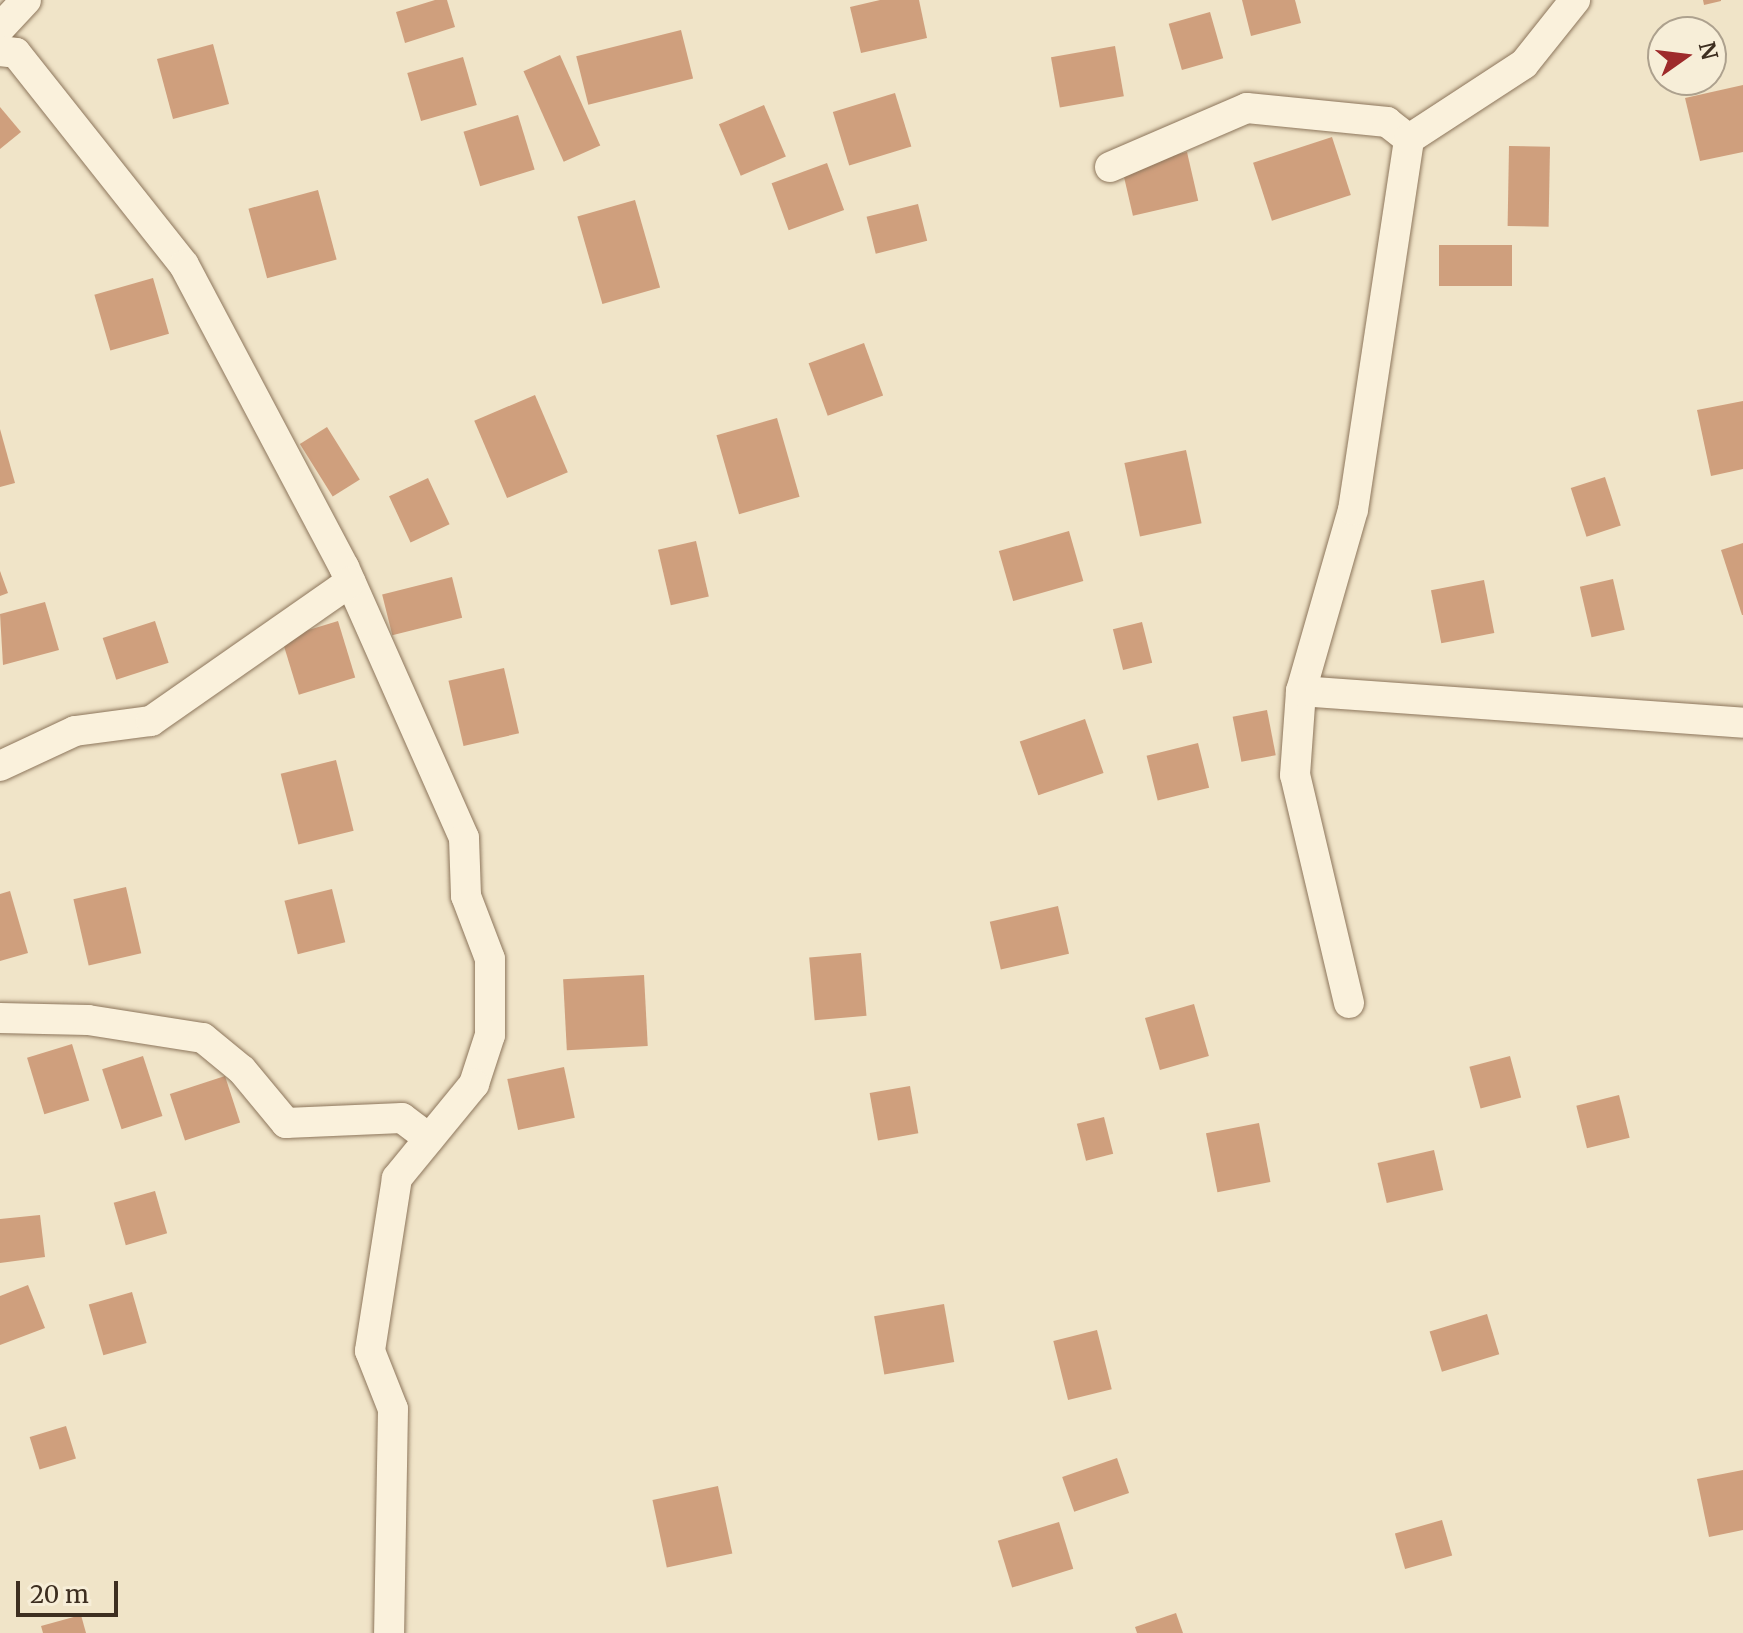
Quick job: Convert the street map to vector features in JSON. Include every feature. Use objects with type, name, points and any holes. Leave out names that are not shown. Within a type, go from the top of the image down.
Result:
[{"type":"street","points":[[0,28],[26,0]]},
{"type":"street","points":[[1349,1003],[1295,775],[1301,691],[1353,510],[1409,139],[1524,64],[1575,0]]},
{"type":"street","points":[[0,51],[16,53],[184,265],[350,582],[464,838],[466,896],[490,959],[490,1035],[474,1084],[397,1178],[370,1351],[393,1409],[389,1633]]},
{"type":"street","points":[[1110,167],[1247,108],[1387,122],[1409,139]]},
{"type":"street","points":[[0,766],[75,731],[151,721],[350,582]]},
{"type":"street","points":[[1301,691],[1743,723]]},
{"type":"street","points":[[0,1018],[88,1020],[203,1038],[242,1070],[286,1123],[402,1118],[429,1138]]},
{"type":"building","points":[[435,0],[447,0],[455,27],[405,43],[396,12]]},
{"type":"building","points":[[880,0],[919,0],[927,38],[861,53],[850,7]]},
{"type":"building","points":[[1242,0],[1295,0],[1301,23],[1251,36]]},
{"type":"building","points":[[1703,0],[1721,0],[1721,1],[1704,5]]},
{"type":"building","points":[[1210,12],[1223,58],[1182,70],[1169,24]]},
{"type":"building","points":[[681,30],[693,79],[588,105],[576,56]]},
{"type":"building","points":[[213,44],[229,104],[173,119],[157,59]]},
{"type":"building","points":[[1115,46],[1124,96],[1060,108],[1051,57]]},
{"type":"building","points":[[560,55],[600,145],[564,162],[523,71]]},
{"type":"building","points":[[463,57],[477,105],[421,121],[407,73]]},
{"type":"building","points":[[1743,85],[1743,152],[1700,161],[1685,98],[1727,96],[1727,89]]},
{"type":"building","points":[[895,93],[911,147],[849,166],[833,112]]},
{"type":"building","points":[[764,105],[786,157],[741,176],[719,124]]},
{"type":"building","points":[[0,107],[21,132],[0,149]]},
{"type":"building","points":[[518,115],[535,170],[480,186],[463,132]]},
{"type":"building","points":[[1332,137],[1351,195],[1272,221],[1253,163]]},
{"type":"building","points":[[1509,146],[1550,147],[1549,227],[1508,226]]},
{"type":"building","points":[[1187,152],[1198,201],[1133,216],[1122,167]]},
{"type":"building","points":[[827,163],[844,210],[789,230],[772,183]]},
{"type":"building","points":[[318,190],[337,260],[267,278],[248,209]]},
{"type":"building","points":[[635,200],[660,287],[602,304],[577,217]]},
{"type":"building","points":[[918,204],[927,241],[876,254],[867,217]]},
{"type":"building","points":[[1439,245],[1512,245],[1512,286],[1439,286]]},
{"type":"building","points":[[153,278],[169,334],[110,351],[94,295]]},
{"type":"building","points":[[864,343],[883,396],[828,416],[809,363]]},
{"type":"building","points":[[535,395],[568,472],[507,498],[474,421]]},
{"type":"building","points":[[1743,401],[1743,469],[1711,476],[1697,410]]},
{"type":"building","points":[[777,418],[800,497],[739,514],[716,435]]},
{"type":"building","points":[[327,427],[360,480],[333,497],[300,444]]},
{"type":"building","points":[[0,429],[15,483],[0,487]]},
{"type":"building","points":[[1186,450],[1202,523],[1140,536],[1124,463]]},
{"type":"building","points":[[1605,477],[1621,526],[1587,537],[1571,488]]},
{"type":"building","points":[[428,478],[450,524],[411,542],[389,496]]},
{"type":"building","points":[[1069,531],[1083,581],[1013,601],[999,551]]},
{"type":"building","points":[[696,541],[709,597],[671,605],[658,550]]},
{"type":"building","points":[[1743,543],[1743,615],[1742,615],[1721,550]]},
{"type":"building","points":[[0,571],[8,593],[0,596]]},
{"type":"building","points":[[452,577],[462,618],[392,635],[382,594]]},
{"type":"building","points":[[1613,579],[1625,630],[1592,637],[1580,587]]},
{"type":"building","points":[[1484,580],[1494,633],[1441,643],[1431,590]]},
{"type":"building","points":[[45,602],[59,650],[3,665],[0,614]]},
{"type":"building","points":[[155,621],[169,663],[116,680],[103,638]]},
{"type":"building","points":[[338,621],[355,677],[299,695],[282,638]]},
{"type":"building","points":[[1142,622],[1152,663],[1123,670],[1113,629]]},
{"type":"building","points":[[504,668],[519,733],[464,746],[448,681]]},
{"type":"building","points":[[1267,710],[1276,755],[1241,762],[1233,717]]},
{"type":"building","points":[[1085,719],[1104,773],[1038,795],[1020,741]]},
{"type":"building","points":[[1198,743],[1209,788],[1158,800],[1147,756]]},
{"type":"building","points":[[336,760],[354,831],[298,845],[281,774]]},
{"type":"building","points":[[126,887],[141,953],[89,965],[73,899]]},
{"type":"building","points":[[332,889],[345,942],[298,954],[284,901]]},
{"type":"building","points":[[10,891],[28,953],[0,961],[0,894]]},
{"type":"building","points":[[1058,906],[1069,954],[1001,969],[990,922]]},
{"type":"building","points":[[861,953],[866,1016],[815,1020],[809,958]]},
{"type":"building","points":[[644,975],[648,1046],[567,1050],[563,979]]},
{"type":"building","points":[[1194,1004],[1209,1056],[1160,1070],[1145,1018]]},
{"type":"building","points":[[72,1044],[89,1100],[44,1114],[27,1058]]},
{"type":"building","points":[[143,1056],[162,1116],[122,1129],[102,1069]]},
{"type":"building","points":[[1510,1056],[1521,1098],[1481,1108],[1469,1067]]},
{"type":"building","points":[[564,1067],[575,1118],[518,1130],[507,1079]]},
{"type":"building","points":[[225,1076],[240,1123],[185,1141],[170,1094]]},
{"type":"building","points":[[910,1086],[918,1133],[878,1140],[870,1093]]},
{"type":"building","points":[[1619,1095],[1630,1138],[1587,1148],[1576,1106]]},
{"type":"building","points":[[1104,1117],[1113,1154],[1086,1161],[1077,1124]]},
{"type":"building","points":[[1259,1123],[1270,1182],[1217,1192],[1206,1133]]},
{"type":"building","points":[[1434,1150],[1443,1190],[1387,1203],[1377,1163]]},
{"type":"building","points":[[155,1191],[167,1233],[126,1245],[114,1203]]},
{"type":"building","points":[[40,1215],[45,1257],[0,1263],[0,1219]]},
{"type":"building","points":[[28,1285],[45,1328],[0,1345],[0,1296]]},
{"type":"building","points":[[132,1292],[147,1343],[103,1355],[89,1304]]},
{"type":"building","points":[[944,1304],[954,1362],[884,1374],[874,1316]]},
{"type":"building","points":[[1487,1314],[1499,1354],[1442,1372],[1430,1332]]},
{"type":"building","points":[[1097,1330],[1112,1389],[1068,1400],[1053,1341]]},
{"type":"building","points":[[66,1426],[76,1459],[40,1470],[30,1437]]},
{"type":"building","points":[[1117,1458],[1129,1493],[1074,1512],[1062,1477]]},
{"type":"building","points":[[1743,1470],[1743,1530],[1709,1537],[1697,1479]]},
{"type":"building","points":[[718,1486],[732,1553],[667,1567],[652,1500]]},
{"type":"building","points":[[1442,1520],[1452,1556],[1405,1569],[1395,1534]]},
{"type":"building","points":[[1059,1522],[1073,1569],[1012,1588],[998,1541]]},
{"type":"building","points":[[1176,1613],[1183,1633],[1137,1633],[1135,1627]]},
{"type":"building","points":[[81,1615],[86,1633],[43,1633],[41,1626]]}]
